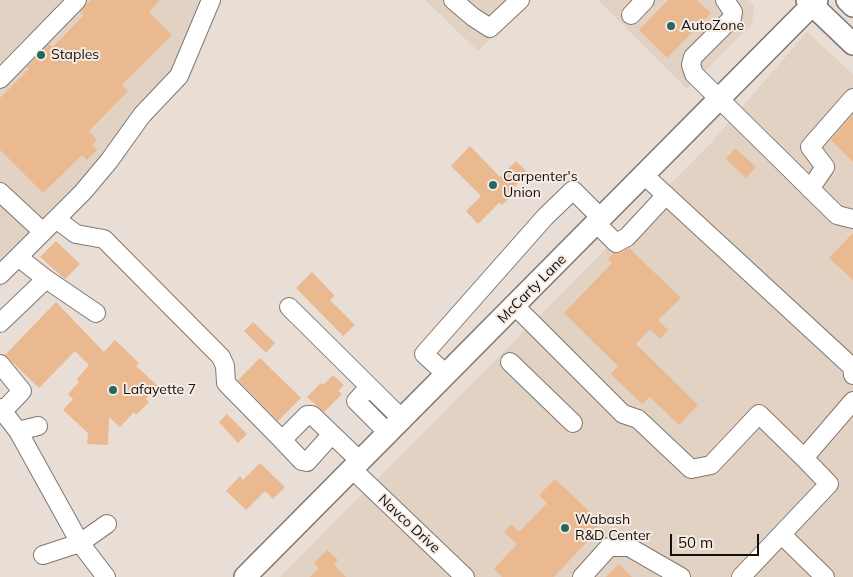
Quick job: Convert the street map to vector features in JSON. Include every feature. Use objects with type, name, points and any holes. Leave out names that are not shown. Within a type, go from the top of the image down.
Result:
[{"type":"main road","points":[[847,0],[853,6]]},
{"type":"main road","name":"McCarty Lane","points":[[245,577],[396,427],[812,2]]},
{"type":"main road","points":[[812,2],[853,44]]},
{"type":"street","points":[[0,79],[78,0]]},
{"type":"street","points":[[0,274],[83,192],[109,161],[142,115],[179,76],[211,0]]},
{"type":"street","points":[[453,0],[490,28],[520,0]]},
{"type":"street","points":[[631,15],[645,0]]},
{"type":"street","points":[[725,0],[733,12],[732,18],[693,57],[690,65],[694,74],[718,100],[837,215],[853,219]]},
{"type":"street","points":[[810,188],[825,167],[810,147],[853,98]]},
{"type":"street","points":[[644,175],[852,367],[853,375]]},
{"type":"street","points":[[446,375],[424,354],[572,190],[616,243],[627,237],[666,195]]},
{"type":"street","points":[[0,192],[43,232]]},
{"type":"street","points":[[56,218],[76,234],[104,239],[221,357],[226,366],[226,383],[302,461],[307,462],[332,434]]},
{"type":"street","points":[[18,257],[46,279],[96,313]]},
{"type":"street","points":[[0,323],[46,279]]},
{"type":"street","points":[[515,306],[623,414],[638,419],[691,469],[711,465],[759,414],[829,484],[741,577]]},
{"type":"street","points":[[289,307],[369,387],[396,427]]},
{"type":"street","points":[[510,362],[573,423]]},
{"type":"street","points":[[0,364],[22,391],[1,410],[18,431],[80,543],[106,577]]},
{"type":"street","points":[[804,458],[853,402]]},
{"type":"street","name":"Navco Drive","points":[[282,440],[307,415],[312,415],[332,434],[357,466],[466,577]]},
{"type":"street","points":[[18,431],[38,426]]},
{"type":"street","points":[[43,555],[80,543],[107,524]]},
{"type":"street","points":[[782,535],[825,577]]},
{"type":"street","points":[[582,577],[609,547],[629,547],[681,577]]},
{"type":"shaded area","points":[[0,0],[220,0],[210,17],[193,65],[152,111],[125,157],[0,288]]},
{"type":"shaded area","points":[[425,0],[531,0],[478,51]]},
{"type":"shaded area","points":[[598,0],[747,0],[754,6],[752,24],[687,89]]},
{"type":"shaded area","points":[[807,32],[853,74],[853,577],[280,577],[709,145]]},
{"type":"building","points":[[91,0],[160,0],[149,12],[172,35],[122,85],[128,91],[89,131],[97,140],[92,145],[97,150],[87,160],[82,155],[43,193],[0,150],[0,98],[29,69],[27,67],[49,44],[53,47],[84,15],[80,12]]},
{"type":"building","name":"AutoZone","points":[[668,0],[697,0],[711,13],[667,58],[639,30]]},
{"type":"building","points":[[853,114],[853,162],[831,140]]},
{"type":"building","name":"Carpenter's Union","points":[[470,146],[500,177],[516,161],[528,173],[507,194],[510,197],[502,205],[499,203],[478,224],[466,211],[481,196],[451,166]]},
{"type":"building","points":[[735,148],[756,167],[746,178],[726,159]]},
{"type":"building","points":[[853,233],[853,280],[829,258]]},
{"type":"building","points":[[56,241],[80,264],[65,279],[40,257]]},
{"type":"building","points":[[629,248],[681,298],[658,320],[668,330],[660,339],[650,329],[636,344],[698,405],[679,425],[650,397],[642,404],[611,374],[618,366],[564,313],[612,263],[608,259],[613,253],[621,253]]},
{"type":"building","points":[[312,272],[335,296],[330,300],[355,325],[343,336],[296,288]]},
{"type":"building","points":[[56,302],[104,352],[115,340],[139,363],[136,366],[158,386],[146,399],[149,402],[136,415],[134,412],[120,427],[109,417],[108,445],[87,444],[88,433],[63,410],[73,399],[68,394],[79,382],[77,379],[89,365],[75,351],[39,388],[5,355]]},
{"type":"building","points":[[253,322],[275,343],[266,353],[244,331]]},
{"type":"building","points":[[260,358],[301,398],[278,421],[238,380]]},
{"type":"building","points":[[333,375],[344,385],[338,391],[342,394],[324,412],[307,397],[321,383],[323,385]]},
{"type":"building","points":[[227,414],[247,434],[238,443],[219,422]]},
{"type":"building","points":[[260,463],[285,487],[273,499],[265,491],[246,510],[226,491],[240,476],[243,480]]},
{"type":"building","name":"Wabash R&D Center","points":[[555,479],[589,511],[585,516],[599,529],[554,577],[502,577],[494,569],[517,544],[504,532],[511,524],[519,532],[547,503],[539,495]]},
{"type":"building","points":[[327,550],[338,560],[334,565],[346,577],[310,577],[319,568],[314,563]]},
{"type":"building","points":[[619,564],[632,577],[606,577]]},
{"type":"place","name":"AutoZone","points":[[671,26]]},
{"type":"place","name":"Staples","points":[[41,55]]},
{"type":"place","name":"Carpenter's Union","points":[[493,185]]},
{"type":"place","name":"Lafayette 7","points":[[113,390]]},
{"type":"place","name":"Wabash R&D Center","points":[[565,528]]}]
